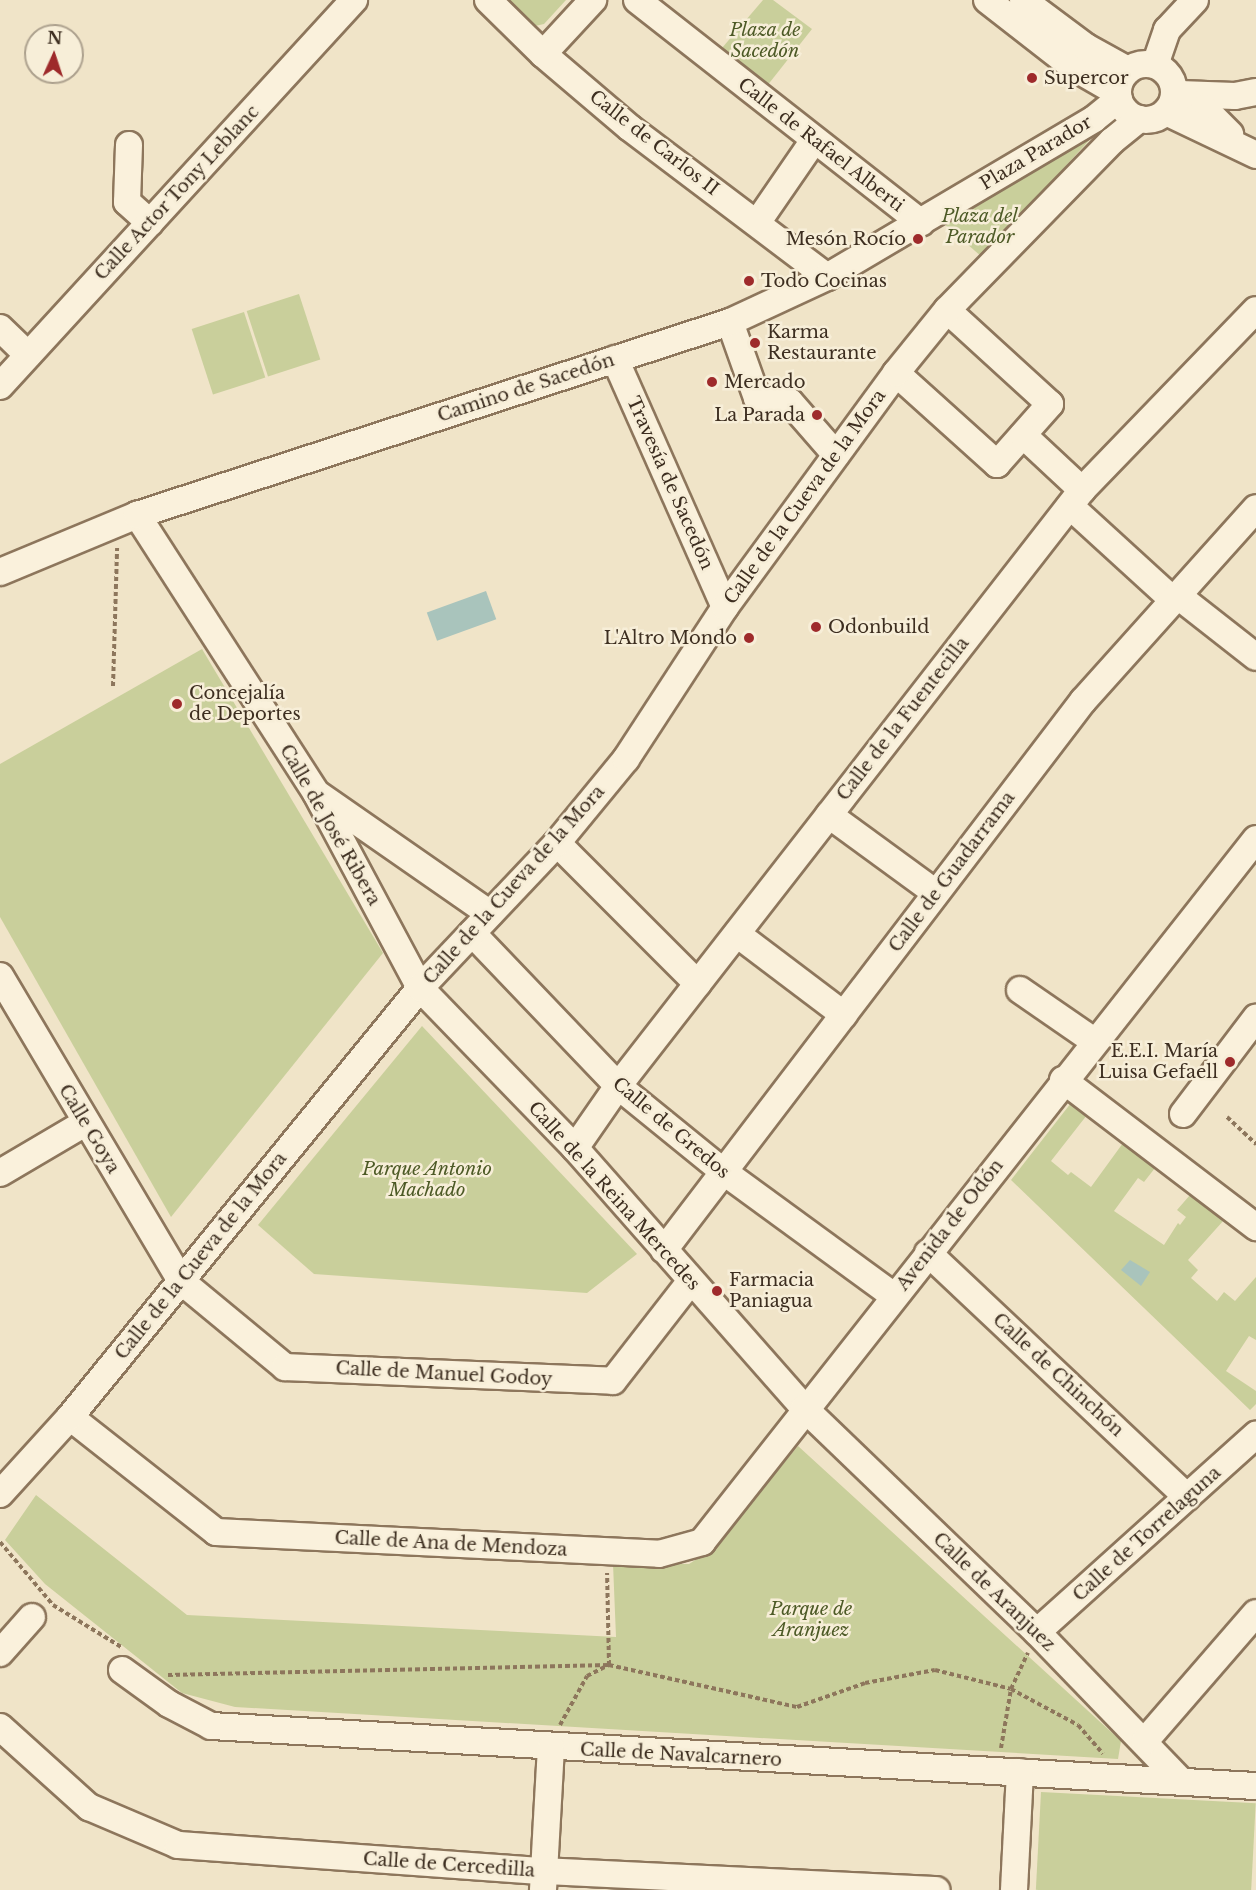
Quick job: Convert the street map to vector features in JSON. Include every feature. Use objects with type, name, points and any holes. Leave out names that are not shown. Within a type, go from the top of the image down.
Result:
[{"type":"street","name":"Calle Actor Tony Leblanc","points":[[0,386],[354,0]]},
{"type":"street","name":"Calle de Carlos II","points":[[488,0],[543,54],[630,128],[827,277]]},
{"type":"street","points":[[543,54],[593,0]]},
{"type":"street","name":"Calle de Rafael Alberti","points":[[637,0],[921,223]]},
{"type":"street","points":[[987,0],[1073,67],[1118,96],[1130,115],[1139,119],[1148,120],[1171,100],[1245,94]]},
{"type":"street","points":[[1023,0],[1086,47],[1128,70]]},
{"type":"street","points":[[1155,65],[1167,30],[1195,0]]},
{"type":"street","points":[[1118,96],[1128,70],[1136,65],[1155,65],[1166,72],[1171,100],[1252,153]]},
{"type":"street","points":[[1223,128],[1245,94]]},
{"type":"street","name":"Plaza Parador","points":[[921,223],[1094,119],[1118,96]]},
{"type":"street","points":[[1171,100],[1204,108],[1252,153]]},
{"type":"street","name":"Plaza Parador","points":[[999,255],[1112,141],[1139,119]]},
{"type":"street","points":[[757,223],[814,140]]},
{"type":"street","points":[[129,145],[127,202],[150,223]]},
{"type":"street","name":"Camino de Sacedón","points":[[0,572],[127,519],[730,322],[827,277],[921,223]]},
{"type":"street","name":"Calle de la Cueva de la Mora","points":[[0,1494],[70,1417],[420,988],[557,843],[626,759],[725,607],[896,373],[947,310],[999,255]]},
{"type":"street","points":[[896,373],[997,464],[1050,404],[947,310]]},
{"type":"street","name":"Calle de la Fuentecilla","points":[[575,1148],[618,1086],[1076,498],[1256,310]]},
{"type":"street","points":[[730,322],[757,398],[790,402],[836,455]]},
{"type":"street","points":[[0,328],[28,355]]},
{"type":"street","name":"Travesía de Sacedón","points":[[615,359],[725,607]]},
{"type":"street","points":[[1023,435],[1121,553],[1175,597],[1256,657]]},
{"type":"street","name":"Calle de Guadarrama","points":[[664,1250],[1083,701],[1256,508]]},
{"type":"street","name":"Calle de José Ribera","points":[[127,519],[316,793],[420,988]]},
{"type":"street","points":[[316,793],[490,914]]},
{"type":"street","points":[[829,815],[936,893]]},
{"type":"street","name":"Avenida de Odón","points":[[804,1408],[1256,839]]},
{"type":"street","points":[[557,843],[698,984]]},
{"type":"street","name":"Calle de Gredos","points":[[472,933],[618,1086],[724,1172],[894,1296]]},
{"type":"street","points":[[736,934],[844,1015]]},
{"type":"street","name":"Calle Goya","points":[[0,976],[180,1281]]},
{"type":"street","name":"Calle de la Reina Mercedes","points":[[420,988],[575,1148],[690,1282],[804,1408]]},
{"type":"street","points":[[1020,990],[1094,1041]]},
{"type":"street","points":[[1184,1114],[1256,1018]]},
{"type":"street","points":[[1063,1080],[1256,1227]]},
{"type":"street","points":[[0,1173],[85,1123]]},
{"type":"street","name":"Calle de Chinchón","points":[[928,1254],[1188,1497]]},
{"type":"street","name":"Calle de Manuel Godoy","points":[[180,1281],[285,1367],[613,1381],[690,1282]]},
{"type":"street","name":"Calle de Ana de Mendoza","points":[[70,1417],[216,1532],[659,1554],[702,1542],[804,1408]]},
{"type":"street","name":"Calle de Aranjuez","points":[[804,1408],[1037,1632],[1145,1741],[1180,1780]]},
{"type":"street","name":"Calle de Torrelaguna","points":[[1037,1632],[1256,1435]]},
{"type":"street","points":[[1145,1741],[1256,1613]]},
{"type":"street","points":[[0,1653],[32,1617]]},
{"type":"street","name":"Calle de Navalcarnero","points":[[125,1661],[169,1704],[211,1726],[551,1748],[1180,1780],[1256,1786]]},
{"type":"street","name":"Calle de Cercedilla","points":[[0,1727],[88,1807],[178,1845],[544,1881],[937,1890]]},
{"type":"street","points":[[544,1881],[551,1748]]},
{"type":"street","points":[[1014,1890],[1020,1772]]},
{"type":"path","points":[[113,686],[127,519]]},
{"type":"path","points":[[1227,1118],[1256,1144]]},
{"type":"path","points":[[0,1542],[53,1605],[125,1661]]},
{"type":"path","points":[[606,1552],[610,1621],[609,1665]]},
{"type":"path","points":[[1020,1772],[1000,1748],[1011,1689],[1037,1632]]},
{"type":"path","points":[[551,1748],[587,1676],[609,1665]]},
{"type":"path","points":[[158,1669],[168,1675],[609,1665],[797,1707],[866,1683],[935,1670],[1011,1689],[1078,1725],[1103,1752],[1104,1776]]},
{"type":"green space","points":[[506,0],[566,0],[544,24],[535,26]]},
{"type":"green space","name":"Plaza de Sacedón","points":[[763,0],[773,0],[812,29],[763,91],[716,55]]},
{"type":"green space","name":"Plaza del Parador","points":[[1095,134],[982,257],[944,224]]},
{"type":"green space","points":[[299,294],[320,360],[268,377],[247,311]]},
{"type":"green space","points":[[244,312],[265,378],[213,395],[192,329]]},
{"type":"green space","points":[[202,649],[383,953],[171,1217],[0,917],[0,764]]},
{"type":"green space","name":"Parque Antonio Machado","points":[[422,1026],[637,1254],[587,1293],[314,1274],[258,1225]]},
{"type":"green space","points":[[1071,1103],[1087,1115],[1051,1161],[1068,1175],[1071,1172],[1091,1187],[1123,1143],[1155,1168],[1144,1182],[1138,1178],[1114,1211],[1164,1245],[1178,1223],[1180,1225],[1186,1217],[1177,1210],[1190,1195],[1224,1220],[1188,1260],[1198,1270],[1191,1278],[1217,1301],[1224,1292],[1235,1301],[1256,1277],[1256,1340],[1249,1336],[1226,1371],[1256,1391],[1256,1404],[1250,1410],[1011,1180]]},
{"type":"green space","name":"Parque de Aranjuez","points":[[798,1446],[1121,1741],[1118,1759],[235,1707],[182,1693],[45,1584],[5,1540],[36,1495],[187,1615],[616,1637],[613,1564],[689,1564],[711,1550]]},
{"type":"green space","points":[[1041,1792],[1256,1803],[1251,1890],[1036,1890]]},
{"type":"water","points":[[486,591],[496,619],[437,641],[427,613]]},
{"type":"water","points":[[1130,1260],[1150,1272],[1141,1286],[1121,1270]]},
{"type":"place","name":"Supercor","points":[[1032,78]]},
{"type":"place","name":"Mesón Rocío","points":[[918,239]]},
{"type":"place","name":"Todo Cocinas","points":[[749,281]]},
{"type":"place","name":"Karma Restaurante","points":[[755,343]]},
{"type":"place","name":"Mercado","points":[[712,382]]},
{"type":"place","name":"La Parada","points":[[817,415]]},
{"type":"place","name":"Odonbuild","points":[[816,627]]},
{"type":"place","name":"L'Altro Mondo","points":[[749,638]]},
{"type":"place","name":"Concejalía de Deportes","points":[[177,704]]},
{"type":"place","name":"E.E.I. María Luisa Gefaell","points":[[1230,1062]]},
{"type":"place","name":"Farmacia Paniagua","points":[[717,1291]]}]
